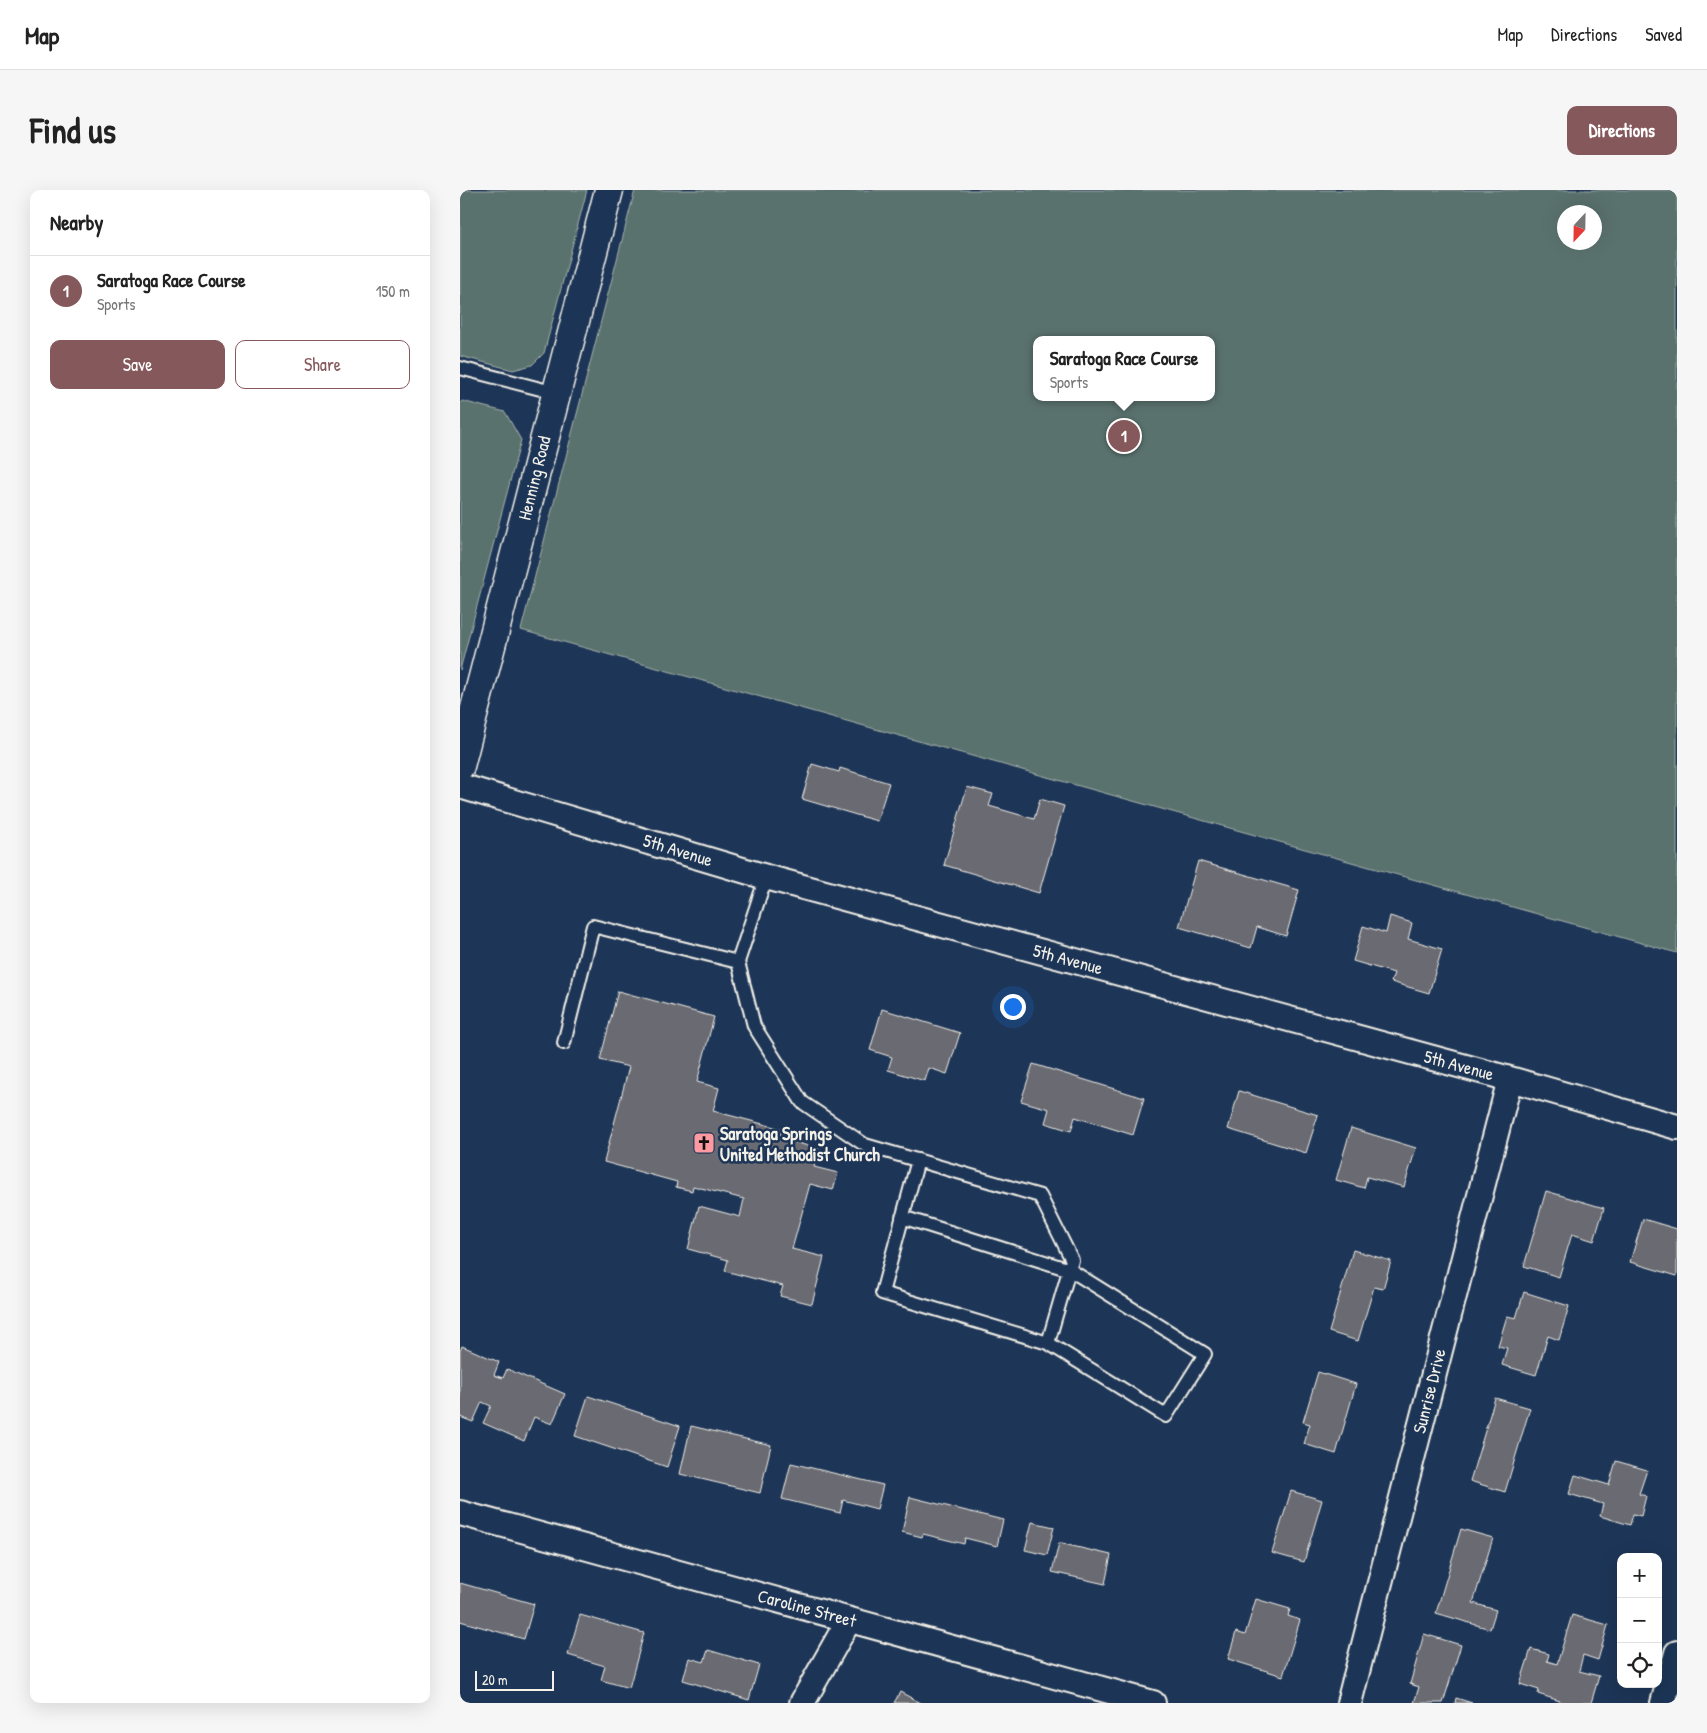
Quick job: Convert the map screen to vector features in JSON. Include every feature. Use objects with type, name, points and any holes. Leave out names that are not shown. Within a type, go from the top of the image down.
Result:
[{"type":"street","name":"Henning Road","points":[[460,766],[609,190]]},
{"type":"street","name":"5th Avenue","points":[[460,786],[766,877],[1510,1079],[1677,1127]]},
{"type":"street","name":"Sunrise Drive","points":[[1349,1703],[1510,1079]]},
{"type":"street","name":"Caroline Street","points":[[460,1512],[1153,1703]]},
{"type":"street","points":[[802,1703],[849,1620]]},
{"type":"street","points":[[1663,1703],[1677,1653]]},
{"type":"lane","points":[[460,368],[556,393]]},
{"type":"lane","points":[[766,877],[738,962],[754,1026],[802,1102],[865,1146],[1040,1196],[1072,1260],[1048,1343]]},
{"type":"lane","points":[[564,1043],[593,926],[738,962]]},
{"type":"lane","points":[[902,1217],[1070,1270],[1205,1354],[1166,1416],[1048,1343],[882,1293],[902,1217],[918,1160]]},
{"type":"green space","points":[[460,190],[587,190],[544,353],[532,365],[513,370],[460,356]]},
{"type":"green space","points":[[635,190],[1677,190],[1677,953],[521,630]]},
{"type":"green space","points":[[462,401],[505,412],[521,440],[460,670],[460,403]]},
{"type":"building","points":[[812,764],[839,772],[840,768],[889,783],[877,821],[802,799]]},
{"type":"building","points":[[967,787],[993,794],[989,806],[1034,819],[1040,799],[1064,806],[1039,893],[944,865]]},
{"type":"building","points":[[1198,861],[1299,890],[1286,936],[1257,927],[1251,948],[1179,927]]},
{"type":"building","points":[[1390,916],[1412,923],[1408,939],[1442,949],[1429,993],[1391,982],[1394,973],[1353,961],[1363,926],[1386,933]]},
{"type":"building","name":"Saratoga Springs United Methodist Church","points":[[618,991],[714,1017],[697,1082],[719,1088],[713,1111],[782,1129],[780,1138],[819,1149],[814,1167],[838,1173],[833,1190],[810,1184],[792,1249],[824,1257],[812,1304],[780,1296],[783,1286],[725,1271],[728,1260],[688,1249],[699,1206],[740,1217],[744,1199],[693,1186],[692,1191],[676,1187],[677,1182],[604,1162],[629,1067],[600,1060]]},
{"type":"building","points":[[882,1009],[960,1033],[947,1074],[929,1068],[925,1081],[888,1070],[892,1057],[870,1050]]},
{"type":"building","points":[[1033,1064],[1144,1098],[1133,1135],[1075,1117],[1071,1131],[1045,1123],[1049,1109],[1021,1101]]},
{"type":"building","points":[[1239,1091],[1318,1115],[1306,1153],[1228,1129]]},
{"type":"building","points":[[1351,1128],[1416,1148],[1404,1187],[1367,1177],[1364,1188],[1336,1180]]},
{"type":"building","points":[[1546,1191],[1604,1208],[1594,1241],[1572,1234],[1559,1277],[1524,1266]]},
{"type":"building","points":[[1643,1219],[1677,1229],[1677,1276],[1630,1262]]},
{"type":"building","points":[[1353,1250],[1391,1261],[1383,1289],[1374,1287],[1358,1341],[1329,1332]]},
{"type":"building","points":[[1524,1292],[1569,1306],[1559,1340],[1548,1336],[1536,1375],[1502,1365],[1507,1348],[1498,1346],[1507,1316],[1516,1318]]},
{"type":"building","points":[[462,1346],[499,1362],[494,1375],[503,1378],[507,1369],[565,1394],[552,1424],[534,1417],[524,1441],[483,1423],[491,1406],[482,1402],[473,1422],[460,1417],[460,1351]]},
{"type":"building","points":[[1318,1372],[1356,1384],[1336,1454],[1304,1444],[1310,1424],[1303,1422]]},
{"type":"building","points":[[588,1396],[680,1426],[667,1467],[575,1436]]},
{"type":"building","points":[[1495,1398],[1530,1408],[1505,1492],[1470,1481]]},
{"type":"building","points":[[691,1426],[771,1445],[760,1493],[680,1474]]},
{"type":"building","points":[[1616,1461],[1647,1470],[1639,1494],[1646,1496],[1641,1516],[1633,1514],[1630,1525],[1600,1516],[1603,1504],[1569,1494],[1575,1475],[1609,1485]]},
{"type":"building","points":[[791,1463],[883,1485],[877,1509],[843,1500],[840,1513],[782,1499]]},
{"type":"building","points":[[1291,1491],[1322,1500],[1304,1562],[1272,1553]]},
{"type":"building","points":[[910,1497],[1003,1520],[997,1546],[965,1538],[964,1544],[923,1534],[922,1537],[902,1532]]},
{"type":"building","points":[[1032,1522],[1054,1527],[1047,1555],[1025,1550]]},
{"type":"building","points":[[1461,1529],[1493,1538],[1473,1603],[1496,1610],[1490,1629],[1436,1613]]},
{"type":"building","points":[[1059,1543],[1111,1555],[1105,1584],[1052,1572]]},
{"type":"building","points":[[460,1583],[534,1604],[524,1639],[460,1621]]},
{"type":"building","points":[[1256,1599],[1290,1609],[1288,1616],[1300,1620],[1283,1676],[1228,1659],[1236,1632],[1245,1635]]},
{"type":"building","points":[[580,1615],[644,1633],[629,1688],[601,1680],[605,1666],[568,1655]]},
{"type":"building","points":[[1572,1615],[1608,1625],[1598,1660],[1583,1655],[1579,1671],[1599,1676],[1591,1703],[1560,1703],[1560,1701],[1538,1694],[1539,1690],[1520,1684],[1531,1649],[1549,1654],[1547,1661],[1557,1664]]},
{"type":"building","points":[[1424,1634],[1461,1645],[1443,1703],[1414,1703],[1419,1687],[1410,1684]]},
{"type":"building","points":[[708,1650],[759,1665],[749,1700],[683,1680],[689,1658],[704,1662]]},
{"type":"building","points":[[900,1692],[921,1703],[894,1703]]},
{"type":"building","points":[[1456,1698],[1472,1703],[1455,1703]]},
{"type":"place","name":"Saratoga Race Course","points":[[1124,436]]},
{"type":"place","name":"Saratoga Springs United Methodist Church","points":[[704,1143]]}]
